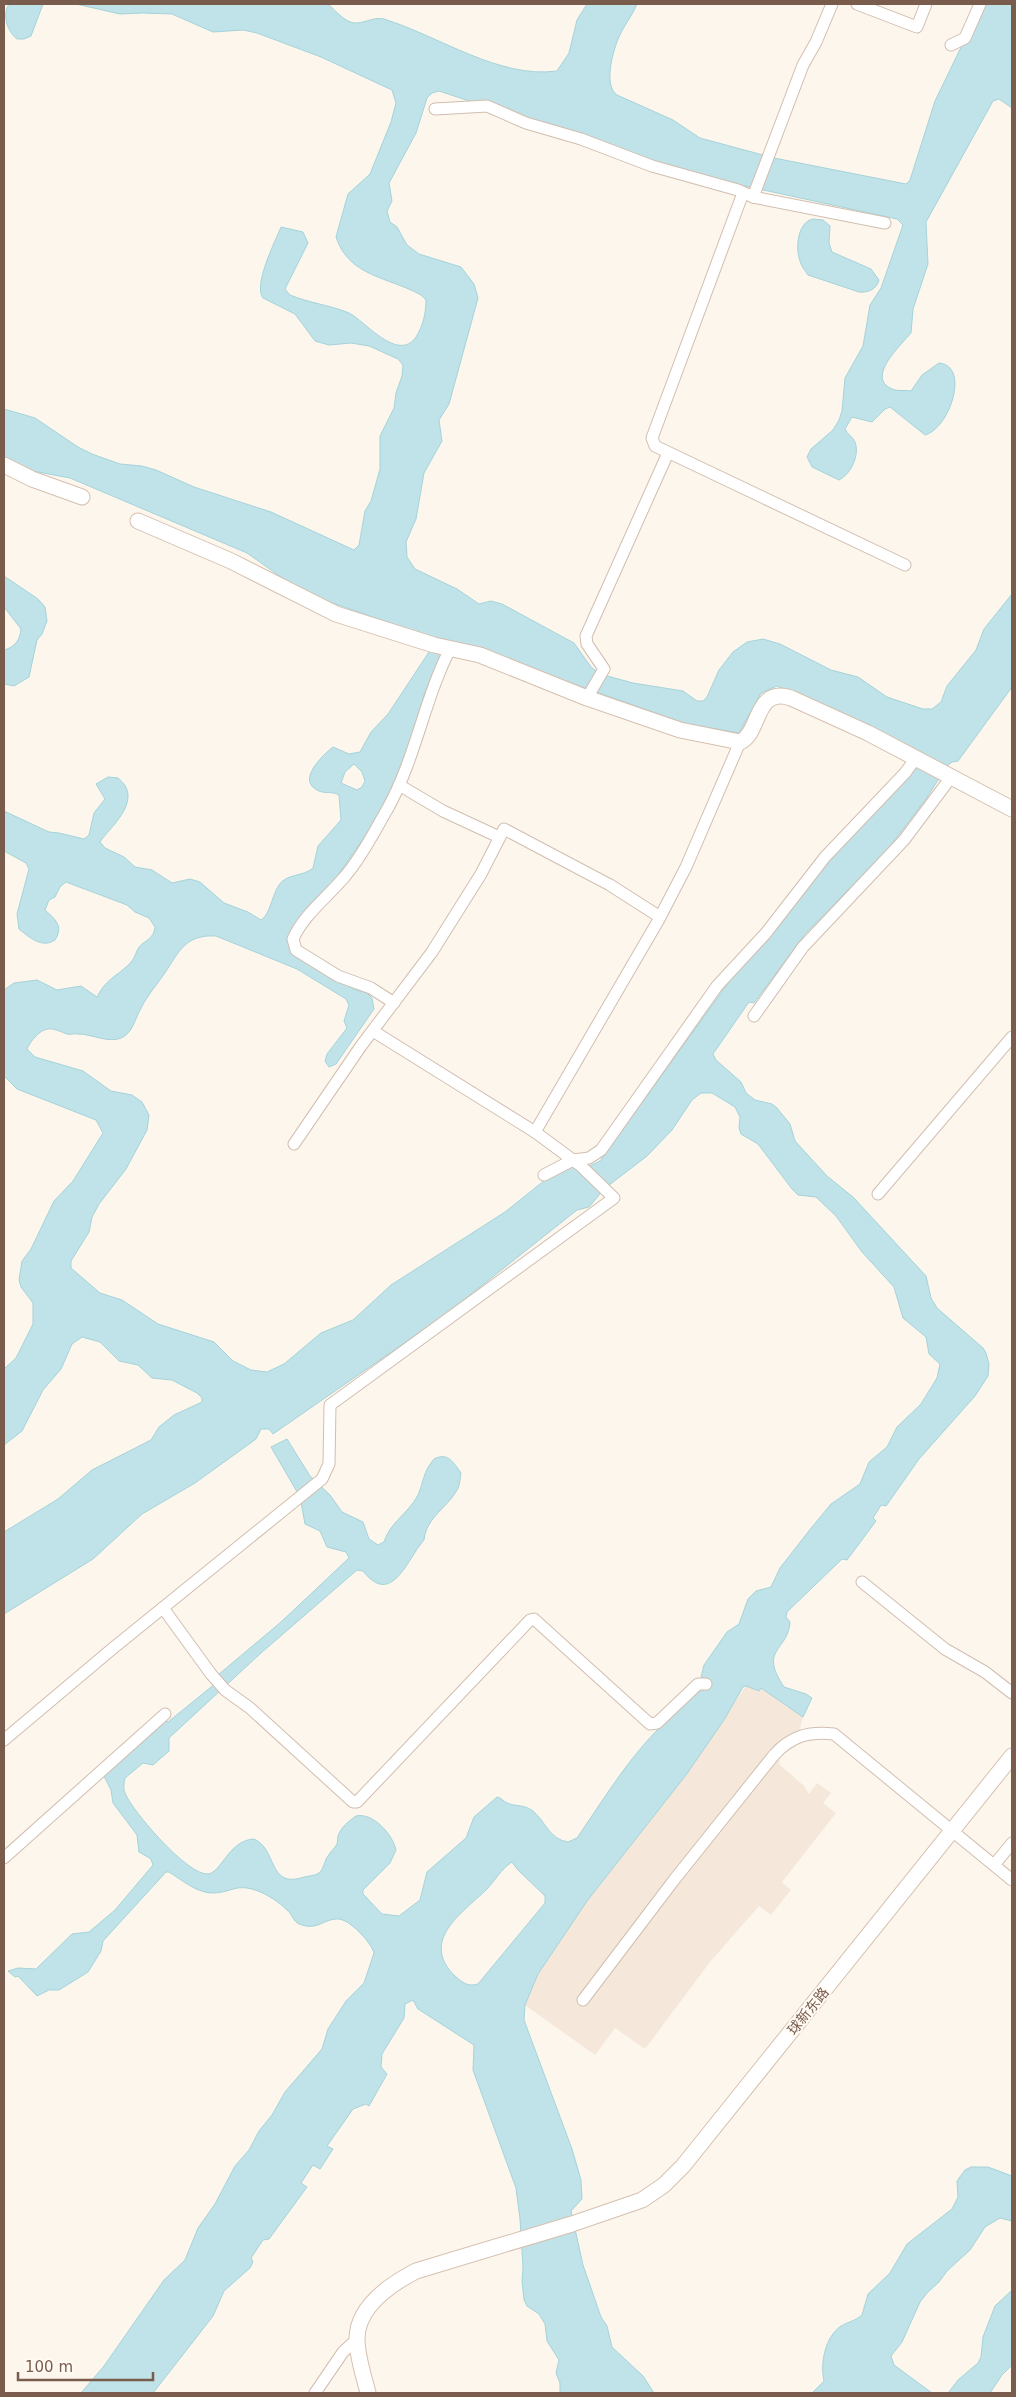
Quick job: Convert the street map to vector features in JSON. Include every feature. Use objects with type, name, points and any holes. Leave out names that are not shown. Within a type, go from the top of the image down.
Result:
[{"type":"street","points":[[832,4],[816,42],[803,65],[768,158],[750,194],[652,438],[655,446],[668,453],[905,565]]},
{"type":"street","points":[[857,4],[917,27],[926,4]]},
{"type":"street","points":[[951,45],[964,38],[980,4]]},
{"type":"street","points":[[435,109],[487,106],[526,124],[581,139],[652,166],[750,194],[885,223]]},
{"type":"street","points":[[588,696],[604,669],[588,644],[586,636],[668,453]]},
{"type":"street","points":[[4,465],[32,479],[82,497]]},
{"type":"street","points":[[138,521],[231,561],[336,614],[450,649],[480,655],[680,730],[740,742]]},
{"type":"street","points":[[394,1003],[371,988],[338,976],[296,950],[293,942],[294,936],[308,916],[355,864],[399,785],[415,744],[427,700],[450,649]]},
{"type":"street","points":[[535,1132],[660,917],[686,867],[740,742],[746,738],[766,701],[783,696],[868,732],[1012,809]]},
{"type":"street","points":[[544,1175],[589,1158],[601,1150],[717,986],[766,933],[822,861],[918,759]]},
{"type":"street","points":[[754,1016],[803,947],[904,840],[950,776]]},
{"type":"street","points":[[399,785],[443,811],[499,837]]},
{"type":"street","points":[[294,1144],[373,1031],[432,952],[481,874],[504,829],[610,885],[660,917]]},
{"type":"street","points":[[4,1740],[163,1608],[317,1484],[325,1474],[329,1464],[330,1405],[614,1198],[577,1163],[535,1132],[373,1031]]},
{"type":"street","points":[[878,1194],[1008,1051],[1012,1036]]},
{"type":"street","points":[[862,1582],[945,1649],[985,1672],[1012,1693]]},
{"type":"street","points":[[163,1608],[211,1674],[225,1690],[250,1708],[353,1802],[357,1802],[439,1718],[530,1620],[534,1620],[650,1724],[657,1723],[698,1684],[706,1684]]},
{"type":"street","points":[[4,1858],[166,1714]]},
{"type":"street","points":[[583,2000],[674,1880],[774,1755],[785,1744],[799,1736],[814,1732],[834,1734],[1012,1880]]},
{"type":"street","name":"球新东路","points":[[357,2339],[362,2320],[368,2309],[398,2280],[416,2271],[572,2224],[642,2200],[664,2186],[677,2173],[953,1832],[1012,1756]]},
{"type":"street","points":[[994,1865],[1012,1843]]},
{"type":"street","points":[[314,2393],[343,2352],[357,2339]]},
{"type":"street","points":[[357,2339],[368,2393]]},
{"type":"shaded area","points":[[746,1686],[759,1691],[761,1688],[803,1717],[795,1747],[781,1755],[779,1764],[804,1786],[809,1794],[817,1783],[831,1793],[823,1803],[836,1813],[782,1882],[791,1890],[771,1915],[759,1906],[710,1962],[645,2049],[615,2028],[595,2055],[525,2005],[538,1974],[587,1901],[686,1775]]},
{"type":"water","points":[[9,4],[43,4],[31,36],[17,39],[13,36],[6,18]]},
{"type":"water","points":[[76,4],[328,4],[341,16],[353,23],[384,19],[405,26],[491,63],[535,72],[557,71],[569,53],[577,20],[587,4],[637,4],[620,34],[610,68],[611,84],[617,95],[673,120],[700,138],[774,158],[906,184],[910,180],[935,101],[982,4],[1012,4],[1012,108],[999,99],[993,101],[926,222],[928,264],[913,309],[911,333],[893,354],[883,371],[882,379],[886,385],[895,390],[911,391],[922,375],[939,363],[949,367],[954,375],[953,398],[942,422],[925,435],[890,407],[885,409],[872,422],[852,417],[845,429],[855,442],[855,458],[851,469],[839,480],[812,467],[807,457],[811,449],[833,430],[839,420],[842,411],[845,378],[863,346],[870,305],[881,288],[903,225],[897,219],[731,183],[646,161],[592,137],[536,123],[439,91],[432,93],[427,98],[416,133],[389,183],[392,201],[387,211],[390,222],[397,227],[407,245],[419,254],[461,267],[474,284],[478,298],[449,404],[439,420],[442,441],[424,473],[416,519],[406,542],[407,557],[415,569],[457,589],[479,604],[491,601],[502,604],[574,643],[591,667],[600,674],[633,683],[683,691],[697,701],[703,701],[707,697],[719,670],[733,652],[747,642],[763,639],[780,644],[831,670],[858,677],[887,697],[923,709],[932,709],[941,702],[947,686],[976,650],[984,629],[1012,594],[1012,687],[958,761],[952,762],[947,766],[926,799],[888,849],[805,934],[754,1003],[749,1002],[713,1054],[716,1060],[741,1082],[746,1093],[755,1100],[772,1104],[777,1108],[790,1124],[795,1141],[827,1176],[853,1197],[926,1276],[931,1298],[937,1308],[983,1348],[989,1364],[988,1376],[975,1396],[919,1459],[886,1506],[881,1505],[873,1518],[876,1521],[847,1560],[842,1559],[787,1612],[786,1617],[790,1622],[788,1632],[776,1651],[774,1665],[784,1687],[806,1694],[812,1698],[803,1717],[761,1688],[759,1691],[746,1686],[743,1687],[724,1720],[686,1775],[587,1901],[538,1974],[525,2005],[524,2020],[572,2149],[581,2180],[582,2199],[571,2211],[583,2265],[601,2317],[607,2326],[612,2347],[643,2376],[654,2393],[560,2393],[560,2383],[556,2373],[559,2360],[547,2341],[545,2324],[539,2314],[527,2306],[524,2300],[520,2219],[516,2188],[473,2070],[474,2045],[418,2009],[413,2000],[405,2004],[404,2018],[382,2054],[381,2067],[387,2074],[369,2106],[366,2104],[353,2109],[327,2146],[333,2149],[320,2169],[313,2165],[301,2183],[307,2187],[269,2239],[263,2240],[251,2258],[253,2262],[250,2268],[224,2291],[213,2316],[153,2393],[81,2393],[104,2366],[164,2280],[185,2260],[198,2228],[215,2204],[235,2166],[249,2150],[259,2131],[272,2115],[285,2092],[322,2049],[328,2029],[346,2001],[364,1983],[374,1953],[358,1931],[341,1919],[331,1920],[315,1926],[305,1926],[297,1923],[289,1912],[277,1902],[258,1891],[239,1888],[208,1893],[196,1889],[166,1872],[103,1941],[101,1951],[88,1972],[59,1990],[49,1990],[37,1996],[18,1976],[15,1977],[8,1971],[18,1968],[36,1969],[72,1934],[89,1932],[115,1910],[153,1865],[151,1859],[139,1852],[137,1835],[113,1803],[111,1790],[104,1776],[166,1721],[168,1722],[216,1683],[218,1675],[281,1622],[349,1558],[346,1552],[327,1547],[320,1531],[305,1524],[300,1497],[271,1447],[287,1439],[310,1476],[330,1495],[342,1512],[363,1522],[369,1539],[378,1545],[384,1542],[395,1523],[418,1495],[426,1472],[434,1459],[447,1457],[450,1459],[461,1473],[460,1483],[454,1495],[433,1518],[424,1540],[398,1576],[391,1582],[382,1584],[373,1581],[363,1571],[357,1570],[261,1653],[169,1738],[169,1751],[153,1765],[143,1763],[125,1778],[124,1791],[138,1814],[175,1854],[199,1872],[208,1874],[213,1872],[238,1845],[254,1839],[261,1844],[283,1877],[290,1879],[315,1875],[322,1869],[337,1844],[339,1833],[346,1824],[356,1816],[369,1818],[387,1832],[396,1850],[390,1863],[363,1890],[363,1894],[382,1914],[399,1916],[420,1900],[427,1872],[466,1838],[474,1817],[497,1797],[507,1803],[526,1807],[533,1811],[556,1837],[568,1842],[577,1838],[632,1758],[658,1729],[692,1697],[707,1686],[706,1679],[701,1677],[704,1665],[727,1632],[739,1624],[748,1599],[756,1591],[771,1587],[780,1568],[831,1504],[860,1484],[869,1462],[887,1447],[897,1427],[921,1404],[937,1378],[940,1364],[929,1354],[926,1337],[903,1318],[894,1287],[862,1252],[836,1216],[816,1197],[798,1195],[758,1144],[741,1134],[739,1128],[740,1117],[735,1107],[712,1093],[701,1093],[692,1100],[672,1130],[647,1156],[604,1189],[589,1207],[577,1210],[446,1314],[273,1434],[269,1429],[261,1429],[256,1439],[195,1483],[142,1514],[93,1559],[4,1614],[4,1532],[58,1499],[92,1470],[151,1440],[159,1427],[174,1415],[202,1402],[202,1398],[197,1393],[172,1380],[152,1378],[138,1365],[119,1361],[100,1342],[82,1337],[72,1344],[61,1369],[43,1390],[22,1431],[4,1445],[4,1369],[16,1358],[33,1324],[33,1303],[21,1287],[19,1280],[22,1261],[31,1249],[54,1201],[73,1181],[103,1133],[96,1120],[17,1089],[4,1076],[4,990],[14,983],[37,980],[57,990],[81,986],[97,997],[105,985],[132,961],[139,947],[153,934],[155,927],[149,918],[135,912],[127,905],[66,882],[60,887],[55,897],[49,900],[45,910],[57,923],[59,931],[55,940],[41,943],[19,929],[17,914],[29,869],[26,863],[4,851],[4,811],[49,832],[84,839],[89,835],[94,813],[105,799],[96,784],[108,777],[118,778],[125,786],[128,794],[127,802],[119,818],[100,842],[105,848],[124,857],[135,867],[152,870],[172,883],[190,879],[200,882],[224,903],[248,912],[261,920],[267,914],[282,881],[305,873],[313,868],[318,846],[341,820],[339,795],[322,792],[312,787],[310,775],[313,768],[333,747],[349,754],[360,752],[371,732],[388,714],[431,649],[443,653],[424,695],[401,774],[379,816],[334,881],[292,930],[296,952],[353,989],[367,993],[372,998],[374,1009],[336,1064],[329,1067],[325,1061],[327,1054],[347,1028],[344,1021],[349,1005],[346,999],[297,969],[216,936],[196,938],[177,954],[141,1007],[130,1030],[121,1038],[109,1040],[84,1034],[67,1034],[48,1029],[38,1034],[27,1049],[35,1057],[83,1071],[111,1091],[132,1095],[142,1102],[149,1115],[147,1130],[126,1169],[99,1204],[92,1217],[89,1232],[71,1261],[71,1268],[100,1293],[122,1300],[158,1324],[214,1342],[233,1361],[251,1370],[267,1372],[284,1364],[321,1333],[353,1320],[391,1285],[505,1212],[550,1176],[574,1166],[588,1167],[600,1161],[736,972],[771,936],[796,899],[836,853],[918,766],[871,727],[777,686],[761,693],[739,733],[684,723],[512,662],[441,644],[410,630],[321,599],[295,587],[247,553],[70,478],[27,470],[4,462],[4,409],[35,418],[78,447],[92,454],[120,464],[142,466],[156,470],[194,487],[271,512],[354,550],[359,545],[365,511],[371,501],[380,469],[380,436],[394,408],[403,365],[398,359],[369,346],[351,343],[329,345],[315,341],[295,314],[263,298],[261,284],[263,274],[281,227],[303,232],[308,243],[285,289],[290,295],[349,313],[382,338],[400,345],[409,344],[416,337],[424,319],[426,300],[421,295],[360,268],[342,250],[336,237],[348,194],[370,174],[391,122],[396,103],[392,90],[321,57],[257,33],[243,30],[213,32],[172,14],[120,14]],"holes":[[[354,764],[362,772],[365,781],[362,787],[357,790],[341,783],[345,772]],[[512,1862],[545,1896],[545,1903],[478,1984],[466,1984],[455,1976],[445,1963],[441,1951],[443,1939],[456,1918]]]},
{"type":"water","points":[[813,219],[823,220],[830,226],[829,243],[832,252],[871,269],[879,280],[874,288],[866,292],[859,292],[808,275],[801,263],[798,242],[804,225]]},
{"type":"water","points":[[4,576],[38,599],[45,607],[47,621],[42,634],[37,640],[29,677],[14,686],[4,684],[4,650],[16,642],[21,629],[4,607]]},
{"type":"water","points":[[971,2167],[988,2167],[1012,2176],[1012,2221],[1000,2218],[985,2227],[970,2250],[947,2271],[920,2302],[902,2342],[891,2356],[894,2365],[932,2393],[812,2393],[824,2381],[823,2359],[831,2337],[841,2326],[862,2315],[868,2294],[890,2273],[907,2244],[952,2209],[958,2197],[957,2181],[965,2170]]},
{"type":"water","points":[[1012,2290],[1012,2365],[1002,2375],[990,2393],[948,2393],[958,2380],[978,2363],[981,2357],[983,2337],[995,2306]]}]
